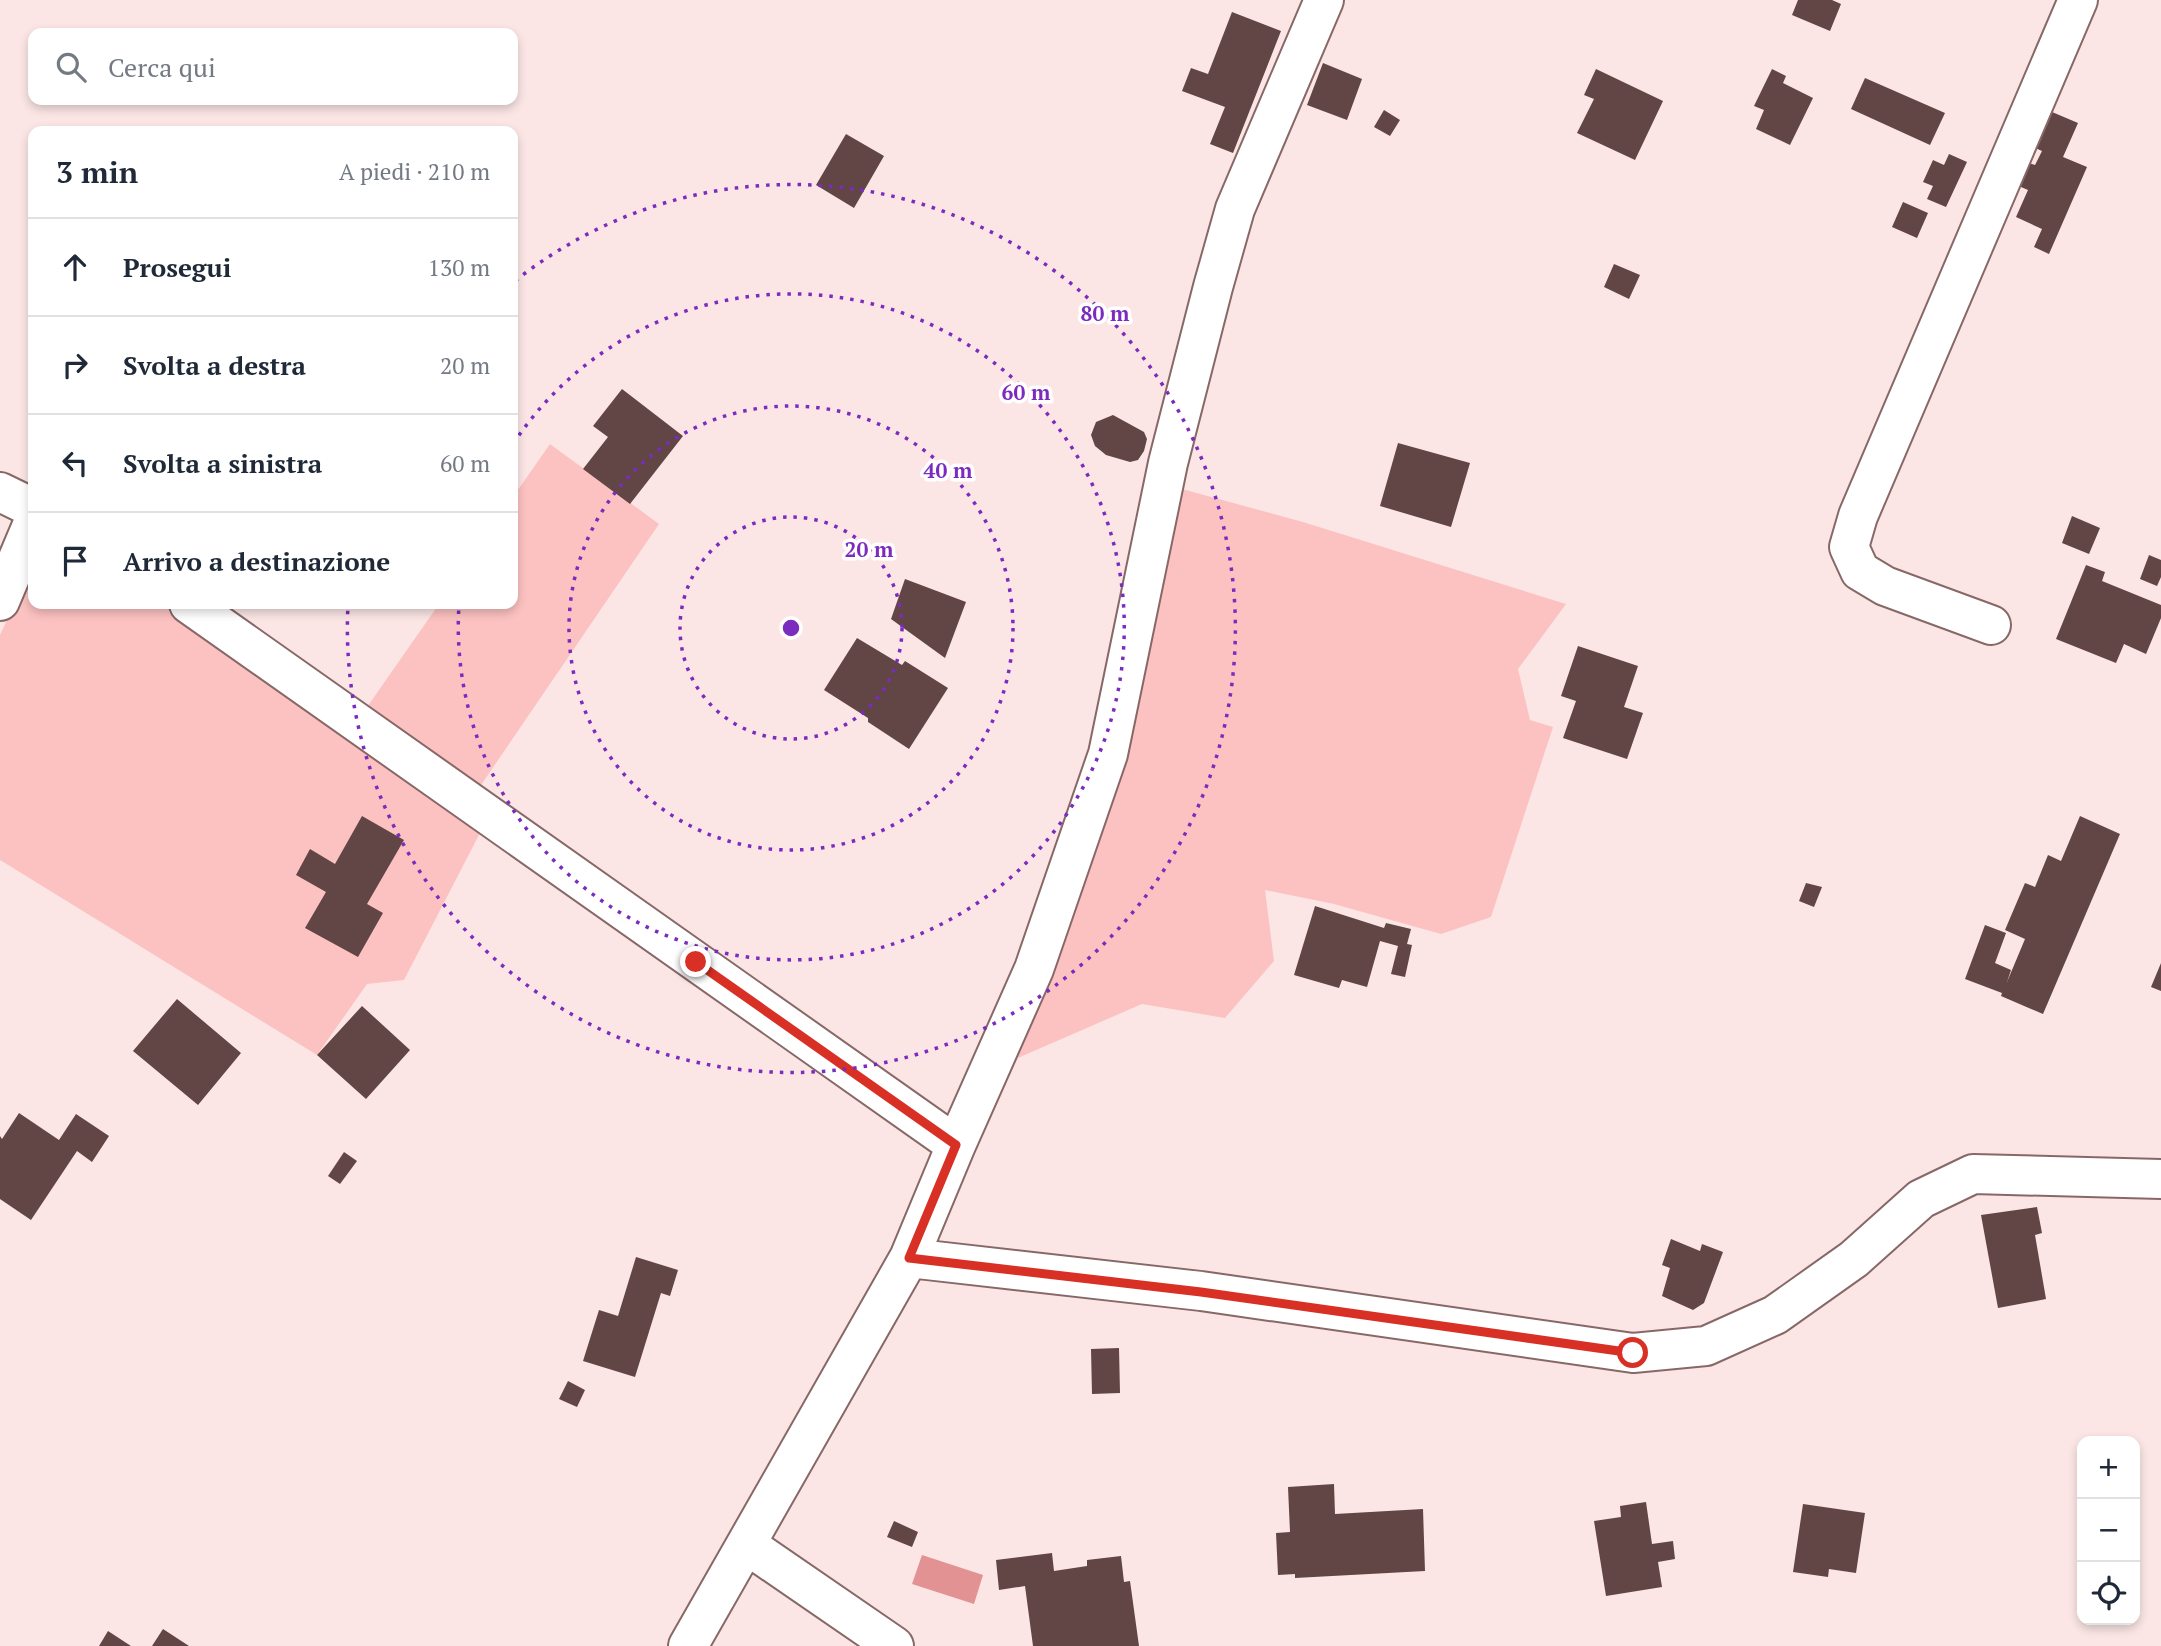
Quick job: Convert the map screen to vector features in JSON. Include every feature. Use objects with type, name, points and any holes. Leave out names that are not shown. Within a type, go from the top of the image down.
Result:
[{"type":"street","points":[[688,1646],[909,1258],[1034,969],[1108,754],[1168,463],[1235,209],[1324,0]]},
{"type":"street","points":[[1991,625],[1885,586],[1860,571],[1849,547],[1858,516],[2078,0]]},
{"type":"street","points":[[0,492],[28,506]]},
{"type":"street","points":[[0,601],[28,535]]},
{"type":"street","points":[[196,609],[956,1145]]},
{"type":"street","points":[[909,1258],[1201,1292],[1633,1353],[1706,1346],[1775,1315],[1854,1259],[1921,1199],[1973,1174],[2161,1179]]},
{"type":"street","points":[[747,1545],[894,1646]]},
{"type":"shaded area","points":[[550,444],[659,524],[479,788],[481,831],[404,980],[367,984],[317,1055],[0,860],[0,635],[28,575],[28,609],[191,609],[365,710],[436,609],[518,609],[518,490]]},
{"type":"shaded area","points":[[1182,489],[1303,522],[1566,604],[1518,669],[1530,720],[1553,727],[1491,917],[1441,934],[1334,904],[1265,890],[1274,961],[1225,1018],[1142,1004],[1004,1064]]},
{"type":"shaded area","points":[[922,1555],[983,1575],[974,1604],[912,1584]]},
{"type":"building","points":[[1798,0],[1832,0],[1841,4],[1830,31],[1792,15]]},
{"type":"building","points":[[1232,12],[1281,31],[1233,153],[1210,144],[1225,107],[1182,91],[1191,68],[1208,74]]},
{"type":"building","points":[[1323,63],[1362,79],[1347,120],[1307,105]]},
{"type":"building","points":[[1596,69],[1663,101],[1635,160],[1577,133],[1594,99],[1584,95]]},
{"type":"building","points":[[1772,69],[1786,76],[1783,83],[1813,98],[1790,145],[1756,129],[1764,110],[1754,106]]},
{"type":"building","points":[[1865,78],[1945,113],[1930,145],[1851,109]]},
{"type":"building","points":[[2045,109],[2078,123],[2063,157],[2087,167],[2049,254],[2034,247],[2042,229],[2016,217],[2028,190],[2014,184],[2024,161],[2035,165],[2042,151],[2029,145]]},
{"type":"building","points":[[1384,110],[1400,120],[1390,136],[1374,127]]},
{"type":"building","points":[[846,134],[884,156],[854,208],[816,185]]},
{"type":"building","points":[[1949,154],[1967,162],[1946,207],[1927,199],[1933,186],[1923,182],[1933,160],[1944,165]]},
{"type":"building","points":[[1903,202],[1928,213],[1917,238],[1892,227]]},
{"type":"building","points":[[1614,264],[1640,275],[1629,299],[1604,287]]},
{"type":"building","points":[[622,389],[683,436],[630,504],[583,469],[608,437],[593,426]]},
{"type":"building","points":[[1113,415],[1144,432],[1147,439],[1138,460],[1130,462],[1106,455],[1095,446],[1091,435],[1096,422]]},
{"type":"building","points":[[1398,443],[1470,463],[1451,527],[1380,506]]},
{"type":"building","points":[[2072,516],[2100,528],[2089,554],[2062,543]]},
{"type":"building","points":[[2149,555],[2161,560],[2161,577],[2157,586],[2140,579]]},
{"type":"building","points":[[2086,565],[2105,572],[2102,581],[2161,605],[2161,618],[2146,654],[2124,644],[2116,663],[2056,639]]},
{"type":"building","points":[[905,579],[966,602],[945,658],[891,619]]},
{"type":"building","points":[[857,638],[902,665],[905,661],[948,688],[909,749],[824,690]]},
{"type":"building","points":[[1578,646],[1638,666],[1624,707],[1643,713],[1627,759],[1563,738],[1576,701],[1561,696]]},
{"type":"building","points":[[362,816],[404,840],[367,904],[383,913],[358,957],[305,928],[326,892],[296,875],[310,849],[335,864]]},
{"type":"building","points":[[2080,816],[2120,834],[2043,1014],[2001,996],[2002,993],[1965,979],[1985,925],[2006,933],[1995,963],[2011,970],[2007,982],[2025,939],[2005,930],[2025,883],[2035,887],[2048,855],[2061,861]]},
{"type":"building","points":[[1806,883],[1822,887],[1814,907],[1799,901]]},
{"type":"building","points":[[1315,906],[1384,928],[1386,923],[1411,929],[1407,944],[1412,945],[1405,977],[1391,974],[1398,946],[1380,941],[1367,987],[1342,980],[1339,988],[1294,975]]},
{"type":"building","points":[[2161,963],[2161,991],[2151,987]]},
{"type":"building","points":[[177,999],[241,1053],[198,1105],[133,1051]]},
{"type":"building","points":[[362,1006],[410,1050],[366,1099],[317,1055]]},
{"type":"building","points":[[19,1113],[59,1140],[76,1114],[109,1136],[92,1162],[77,1151],[31,1220],[0,1199],[0,1136],[2,1139]]},
{"type":"building","points":[[344,1152],[357,1161],[340,1184],[328,1176]]},
{"type":"building","points":[[2037,1207],[2042,1233],[2035,1235],[2046,1299],[1998,1308],[1981,1215]]},
{"type":"building","points":[[1671,1239],[1700,1251],[1702,1244],[1723,1252],[1704,1303],[1693,1310],[1662,1296],[1670,1268],[1662,1265]]},
{"type":"building","points":[[636,1257],[678,1270],[670,1296],[661,1293],[635,1377],[583,1361],[599,1310],[618,1316]]},
{"type":"building","points":[[1119,1348],[1120,1393],[1092,1394],[1091,1349]]},
{"type":"building","points":[[568,1381],[585,1390],[577,1407],[559,1399]]},
{"type":"building","points":[[1334,1484],[1335,1514],[1423,1509],[1425,1571],[1295,1578],[1295,1574],[1278,1575],[1276,1533],[1290,1532],[1288,1487]]},
{"type":"building","points":[[1646,1502],[1652,1544],[1673,1541],[1675,1559],[1658,1562],[1662,1587],[1606,1596],[1594,1521],[1621,1517],[1620,1506]]},
{"type":"building","points":[[1803,1504],[1865,1513],[1856,1573],[1829,1569],[1828,1577],[1793,1572]]},
{"type":"building","points":[[894,1521],[918,1532],[912,1547],[887,1537]]},
{"type":"building","points":[[1052,1553],[1054,1571],[1087,1566],[1087,1560],[1121,1556],[1124,1582],[1130,1581],[1139,1646],[1033,1646],[1025,1586],[999,1590],[996,1560]]},
{"type":"building","points":[[163,1629],[189,1646],[152,1646]]},
{"type":"building","points":[[108,1631],[131,1646],[99,1646]]},
{"type":"route","points":[[696,962],[956,1145],[909,1258],[1201,1292],[1633,1353]]}]
